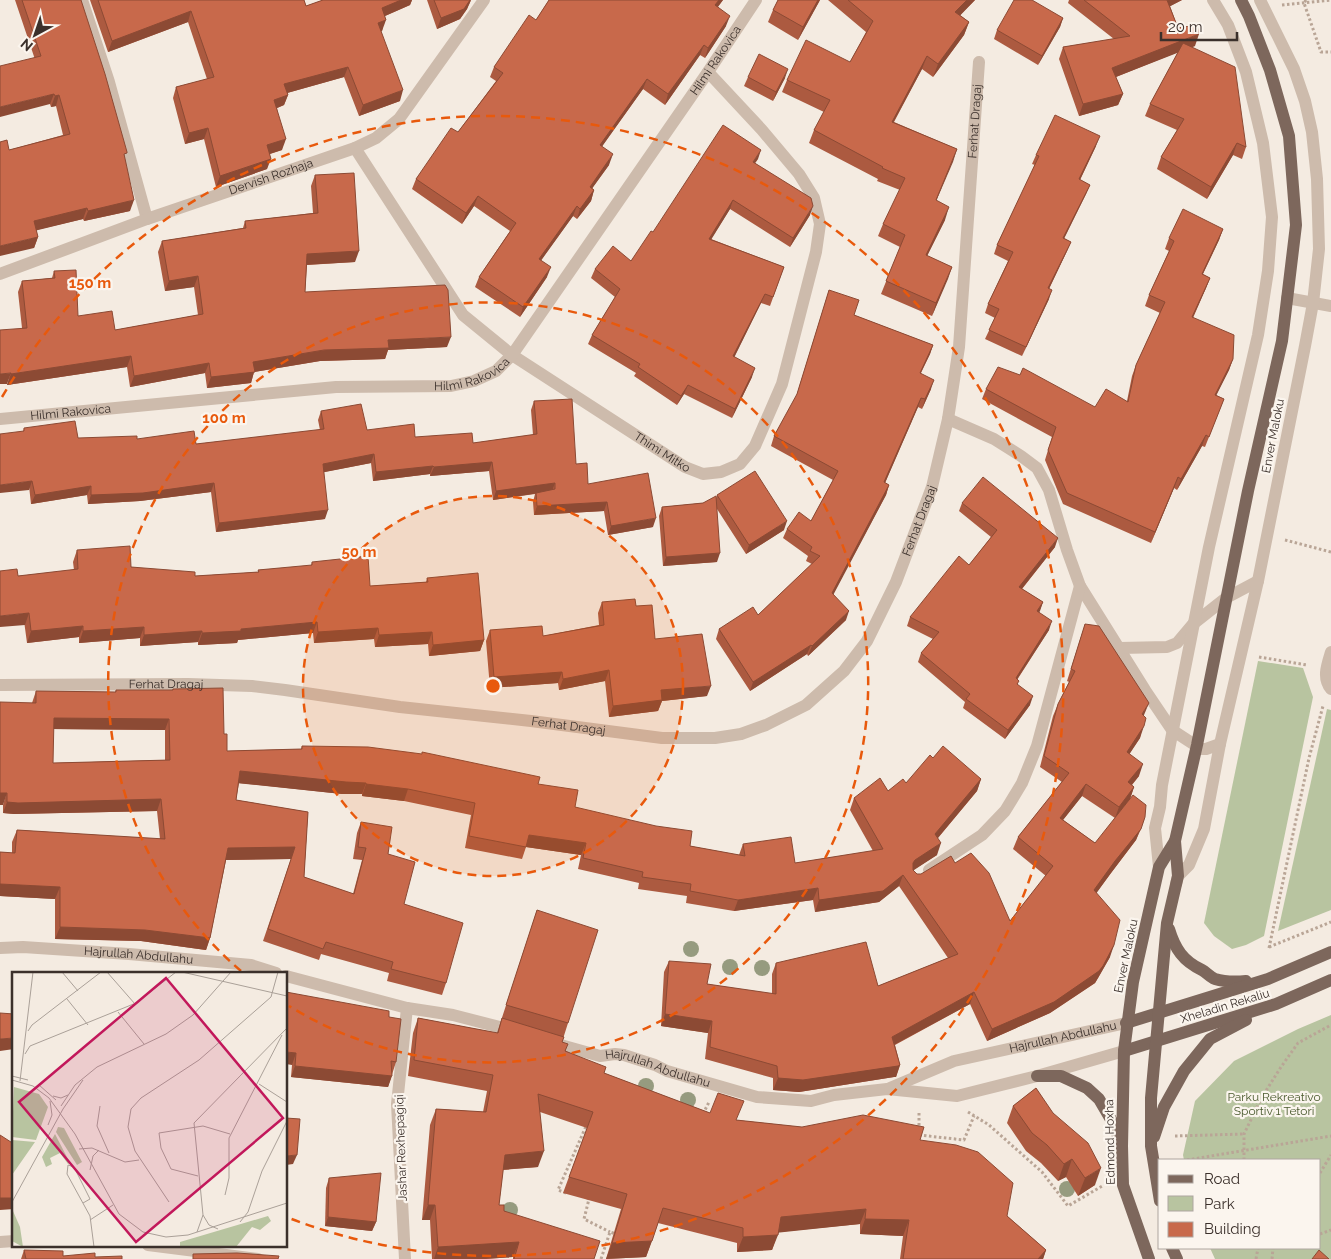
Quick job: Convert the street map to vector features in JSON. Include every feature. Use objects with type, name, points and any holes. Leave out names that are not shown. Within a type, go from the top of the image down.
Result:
[{"type":"main road","name":"Enver Maloku","points":[[1178,876],[1175,841],[1282,341],[1296,225],[1289,136],[1270,70],[1249,16],[1240,0]]},
{"type":"main road","name":"Enver Maloku","points":[[1124,1051],[1126,1023],[1133,982],[1159,867],[1175,841]]},
{"type":"main road","name":"Enver Maloku","points":[[1156,1042],[1167,923]]},
{"type":"main road","points":[[1167,923],[1173,944],[1183,958],[1214,979],[1230,982],[1268,979]]},
{"type":"main road","name":"Xheladin Rekaliu","points":[[1126,1023],[1268,979],[1331,952]]},
{"type":"main road","name":"Xheladin Rekaliu","points":[[1124,1051],[1276,1004],[1331,980]]},
{"type":"main road","points":[[1151,1146],[1164,1107],[1184,1071],[1210,1038],[1276,1004]]},
{"type":"main road","points":[[1156,1042],[1151,1098],[1151,1146],[1158,1189]]},
{"type":"main road","name":"Edmond Hoxha","points":[[1124,1051],[1123,1185],[1148,1259]]},
{"type":"main road","points":[[1037,1076],[1061,1076],[1087,1088],[1099,1099],[1107,1111],[1122,1146]]},
{"type":"street","points":[[82,0],[148,219]]},
{"type":"street","name":"Dervish Rozhaja","points":[[0,274],[148,219],[355,148],[376,138],[399,119],[484,0]]},
{"type":"street","name":"Hilmi Rakovica","points":[[0,419],[336,387],[451,386],[474,382],[496,371],[512,355],[756,0]]},
{"type":"street","name":"Enver Maloku","points":[[1159,867],[1155,828],[1172,730],[1193,624],[1258,335],[1268,271],[1272,217],[1263,143],[1246,72],[1228,25],[1213,0]]},
{"type":"street","name":"Enver Maloku","points":[[1167,923],[1178,876],[1189,864],[1204,829],[1220,744],[1258,580],[1313,303],[1319,249],[1317,179],[1312,132],[1305,101],[1294,69],[1260,0]]},
{"type":"street","name":"Ferhat Dragaj","points":[[0,685],[188,684],[252,686],[400,707],[532,721],[662,738],[715,738],[741,734],[766,725],[806,705],[844,671],[867,641],[896,582],[932,487],[948,419],[959,347],[979,62]]},
{"type":"street","name":"Thimi Mitko","points":[[355,148],[463,315],[512,355],[685,467],[703,474],[721,472],[740,464],[755,446],[782,384],[816,252],[820,224],[814,198],[799,174],[762,130],[708,72]]},
{"type":"street","points":[[1287,298],[1331,306]]},
{"type":"street","points":[[948,419],[994,439],[1037,468],[1049,490],[1080,586],[1145,690],[1172,730],[1201,749],[1220,744]]},
{"type":"street","points":[[1120,648],[1167,647],[1176,643],[1193,624],[1226,598],[1258,580]]},
{"type":"street","points":[[916,878],[982,835],[1005,810],[1022,783],[1037,746],[1080,586]]},
{"type":"street","points":[[1330,688],[1325,670],[1331,652]]},
{"type":"street","name":"Hajrullah Abdullahu","points":[[0,948],[23,946],[129,954],[251,965],[273,972]]},
{"type":"street","name":"Hajrullah Abdullahu","points":[[288,977],[407,1008],[453,1015],[600,1056],[624,1055],[667,1071],[757,1097],[811,1101],[888,1088],[954,1061],[1126,1023]]},
{"type":"street","name":"Jashar Rexhepagiqi","points":[[405,1259],[397,1104],[407,1008]]},
{"type":"street","name":"Hajrullah Abdullahu","points":[[888,1088],[957,1096],[1037,1076],[1124,1051]]},
{"type":"street","points":[[156,1246],[258,1259]]},
{"type":"path","points":[[1279,5],[1331,0]]},
{"type":"path","points":[[1305,1],[1321,52],[1331,52]]},
{"type":"path","points":[[1278,538],[1331,552]]},
{"type":"path","points":[[1251,655],[1306,664],[1325,670]]},
{"type":"path","points":[[1330,688],[1308,758],[1269,948],[1331,922]]},
{"type":"path","points":[[1244,1159],[1244,1134],[1262,1097],[1298,1042],[1331,1025]]},
{"type":"path","points":[[957,1096],[964,1110],[989,1125],[1042,1172],[1068,1206],[1109,1182]]},
{"type":"path","points":[[919,1113],[919,1136],[964,1140],[974,1116]]},
{"type":"path","points":[[700,1120],[702,1115]]},
{"type":"path","points":[[574,1195],[558,1190],[590,1117]]},
{"type":"path","points":[[1176,1136],[1244,1134]]},
{"type":"path","points":[[1193,1159],[1331,1136]]},
{"type":"path","points":[[1321,1170],[1331,1155]]},
{"type":"path","points":[[581,1197],[589,1199],[584,1220],[618,1234]]},
{"type":"path","points":[[601,1259],[610,1232]]},
{"type":"green space","points":[[1258,661],[1303,668],[1313,697],[1264,936],[1246,945],[1232,949],[1214,936],[1204,923]]},
{"type":"green space","points":[[1327,709],[1331,710],[1331,910],[1278,931]]},
{"type":"green space","name":"Parku Rekreativo Sportiv 1 Tetori","points":[[1331,1015],[1331,1259],[1215,1259],[1210,1249],[1321,1249],[1321,1159],[1184,1159],[1183,1155],[1195,1101],[1234,1061]]},
{"type":"building","points":[[22,0],[81,0],[105,74],[127,152],[124,154],[134,200],[88,211],[87,208],[34,221],[38,237],[0,246],[0,142],[7,140],[9,150],[70,134],[59,95],[55,96],[54,94],[0,107],[0,66],[41,56]]},
{"type":"building","points":[[98,0],[304,0],[306,6],[323,0],[401,0],[382,8],[386,20],[378,23],[403,90],[363,105],[348,67],[284,84],[288,95],[274,100],[286,139],[267,145],[271,159],[220,176],[208,128],[189,133],[176,87],[214,77],[191,11],[112,41]]},
{"type":"building","points":[[434,0],[470,0],[464,9],[441,18]]},
{"type":"building","points":[[549,0],[719,0],[715,5],[730,16],[708,48],[704,45],[668,94],[647,79],[600,145],[613,154],[590,187],[594,190],[580,209],[577,206],[539,259],[551,267],[523,307],[479,277],[516,223],[478,196],[466,213],[416,179],[451,128],[458,132],[503,73],[494,67],[529,15],[536,20]]},
{"type":"building","points":[[778,0],[818,0],[803,27],[773,10]]},
{"type":"building","points":[[848,0],[967,0],[955,12],[969,22],[938,64],[927,56],[892,122],[957,149],[936,200],[949,207],[926,255],[952,267],[936,303],[886,281],[905,235],[883,224],[905,178],[882,168],[814,130],[830,100],[787,80],[806,40],[850,62],[873,21]]},
{"type":"building","points":[[1014,0],[1032,0],[1063,18],[1042,56],[997,30]]},
{"type":"building","points":[[1084,0],[1167,0],[1178,28],[1197,25],[1199,34],[1112,68],[1123,94],[1083,104],[1063,47],[1130,36]]},
{"type":"building","points":[[1183,43],[1235,67],[1246,147],[1237,143],[1211,187],[1161,157],[1184,119],[1150,104]]},
{"type":"building","points":[[759,54],[788,69],[776,92],[748,77]]},
{"type":"building","points":[[1055,115],[1100,136],[1079,179],[1090,185],[1063,238],[1071,242],[1048,288],[1052,290],[1026,347],[989,330],[999,309],[988,304],[1013,252],[997,245],[1039,156],[1036,155]]},
{"type":"building","points":[[723,125],[761,150],[753,162],[811,198],[813,206],[793,238],[733,200],[709,239],[784,267],[773,297],[765,294],[733,356],[755,368],[735,409],[688,385],[681,396],[638,367],[640,364],[592,335],[620,289],[595,269],[613,246],[631,261],[651,231],[653,232]]},
{"type":"building","points":[[354,173],[359,251],[307,254],[305,292],[445,285],[448,290],[451,337],[388,340],[389,348],[324,350],[253,362],[255,372],[211,377],[209,363],[134,376],[131,356],[0,374],[0,330],[27,328],[22,281],[55,278],[54,271],[76,270],[78,316],[112,311],[115,330],[203,314],[198,276],[169,281],[162,241],[246,228],[245,221],[318,213],[315,175]]},
{"type":"building","points":[[1183,209],[1223,229],[1202,274],[1210,278],[1192,317],[1234,335],[1233,359],[1215,395],[1224,399],[1209,437],[1206,435],[1181,479],[1178,477],[1155,532],[1067,493],[1048,450],[1056,427],[986,389],[998,367],[1020,375],[1023,368],[1095,407],[1106,389],[1128,402],[1136,365],[1165,302],[1149,295],[1174,241],[1169,238]]},
{"type":"building","points":[[829,290],[859,300],[854,315],[933,345],[920,373],[934,380],[925,399],[921,398],[884,482],[889,485],[832,593],[849,611],[812,646],[753,682],[719,629],[753,607],[758,615],[820,556],[810,551],[812,547],[787,529],[799,512],[811,521],[838,471],[774,436],[797,394]]},
{"type":"building","points":[[572,399],[576,464],[587,463],[588,484],[648,473],[656,518],[611,526],[607,502],[537,506],[536,493],[555,489],[555,483],[496,491],[492,462],[376,472],[374,454],[323,464],[328,510],[219,523],[214,483],[143,493],[91,495],[91,486],[35,495],[32,481],[0,485],[0,434],[24,431],[24,428],[75,421],[78,438],[137,436],[137,439],[194,431],[196,444],[324,429],[321,411],[361,404],[367,430],[414,424],[415,437],[472,433],[473,443],[537,434],[534,401]]},
{"type":"building","points":[[755,471],[787,521],[749,545],[717,495]]},
{"type":"building","points":[[983,477],[1058,538],[1019,587],[1043,602],[1037,611],[1052,621],[1016,678],[1019,681],[1017,684],[1033,696],[1008,730],[966,699],[970,694],[921,653],[939,632],[910,617],[959,556],[969,565],[997,530],[962,503]]},
{"type":"building","points":[[716,496],[720,553],[666,557],[662,507],[703,503]]},
{"type":"building","points":[[130,546],[131,567],[195,572],[195,576],[259,572],[258,570],[312,565],[312,562],[368,556],[370,586],[428,582],[427,578],[478,573],[484,640],[433,645],[432,632],[379,635],[378,628],[318,632],[317,622],[241,629],[241,631],[202,633],[202,631],[144,635],[144,627],[83,631],[83,626],[31,631],[29,613],[0,616],[0,571],[17,569],[18,576],[78,569],[77,550]]},
{"type":"building","points":[[635,599],[636,606],[652,605],[655,639],[702,634],[711,686],[661,690],[662,700],[613,706],[609,670],[563,679],[562,672],[494,677],[490,630],[542,626],[543,636],[604,625],[602,602]]},
{"type":"building","points":[[1085,624],[1099,626],[1149,703],[1142,714],[1146,718],[1144,726],[1127,752],[1143,764],[1128,782],[1134,787],[1119,807],[1086,784],[1060,818],[1095,843],[1133,795],[1146,805],[1141,829],[1094,890],[1120,920],[1114,945],[1099,971],[1054,1002],[992,1029],[974,992],[892,1037],[900,1065],[898,1066],[803,1080],[778,1078],[777,1066],[710,1047],[712,1021],[665,1014],[669,961],[711,964],[707,984],[776,994],[776,963],[866,942],[878,986],[958,954],[903,875],[883,891],[819,900],[818,888],[738,900],[690,891],[691,884],[642,877],[643,872],[583,858],[586,843],[529,835],[526,847],[469,836],[475,803],[408,789],[366,783],[240,771],[236,800],[308,812],[304,877],[354,894],[366,848],[358,847],[361,822],[392,827],[388,854],[415,862],[404,904],[463,923],[446,983],[391,969],[393,962],[326,942],[323,949],[268,929],[295,847],[228,848],[210,938],[145,930],[60,927],[60,887],[0,884],[0,852],[15,853],[17,830],[165,839],[161,799],[7,802],[7,793],[0,793],[0,702],[36,703],[36,691],[116,692],[116,690],[223,688],[224,734],[227,734],[227,751],[302,749],[302,746],[368,747],[422,754],[422,752],[540,777],[538,784],[578,790],[575,807],[656,826],[692,831],[690,846],[745,856],[743,844],[791,837],[795,863],[883,849],[854,798],[880,778],[888,791],[903,779],[906,783],[930,755],[933,758],[943,746],[981,779],[935,834],[941,843],[915,860],[913,870],[917,874],[921,874],[951,856],[955,863],[971,853],[989,873],[1010,921],[1053,866],[1018,837],[1069,773],[1044,756],[1058,704],[1075,671],[1071,669]],"holes":[[[54,718],[169,719],[170,760],[53,763]]]},
{"type":"building","points":[[537,910],[598,930],[568,1023],[506,1005]]},
{"type":"building","points":[[288,992],[389,1011],[389,1017],[401,1019],[396,1062],[391,1061],[392,1076],[295,1066],[296,1053],[288,1052]]},
{"type":"building","points":[[0,1013],[12,1014],[12,1038],[0,1039]]},
{"type":"building","points":[[418,1018],[498,1033],[502,1018],[564,1037],[562,1042],[568,1044],[565,1051],[606,1067],[604,1073],[710,1113],[718,1093],[744,1101],[736,1120],[802,1127],[863,1115],[924,1127],[920,1140],[956,1145],[978,1152],[1013,1183],[1007,1216],[1046,1250],[1038,1259],[903,1259],[909,1220],[865,1219],[866,1209],[781,1217],[778,1235],[743,1237],[743,1228],[663,1208],[652,1241],[612,1243],[627,1194],[569,1177],[593,1112],[538,1094],[544,1151],[505,1155],[499,1205],[504,1205],[504,1211],[600,1241],[594,1259],[514,1259],[519,1242],[438,1247],[435,1205],[428,1205],[436,1109],[486,1112],[493,1075],[414,1060]]},
{"type":"building","points":[[1036,1088],[1053,1113],[1088,1143],[1101,1168],[1085,1178],[1072,1159],[1064,1164],[1047,1145],[1032,1133],[1013,1106]]},
{"type":"building","points":[[288,1118],[300,1119],[297,1155],[288,1156]]},
{"type":"building","points":[[0,1135],[12,1143],[12,1198],[0,1198]]},
{"type":"building","points":[[381,1173],[376,1222],[328,1217],[329,1178]]},
{"type":"building","points":[[24,1250],[63,1251],[63,1256],[95,1253],[95,1257],[122,1256],[122,1259],[26,1259]]},
{"type":"building","points":[[1319,1250],[1329,1259],[1312,1259]]},
{"type":"building","points":[[237,1253],[279,1256],[278,1259],[193,1259],[193,1254]]}]
